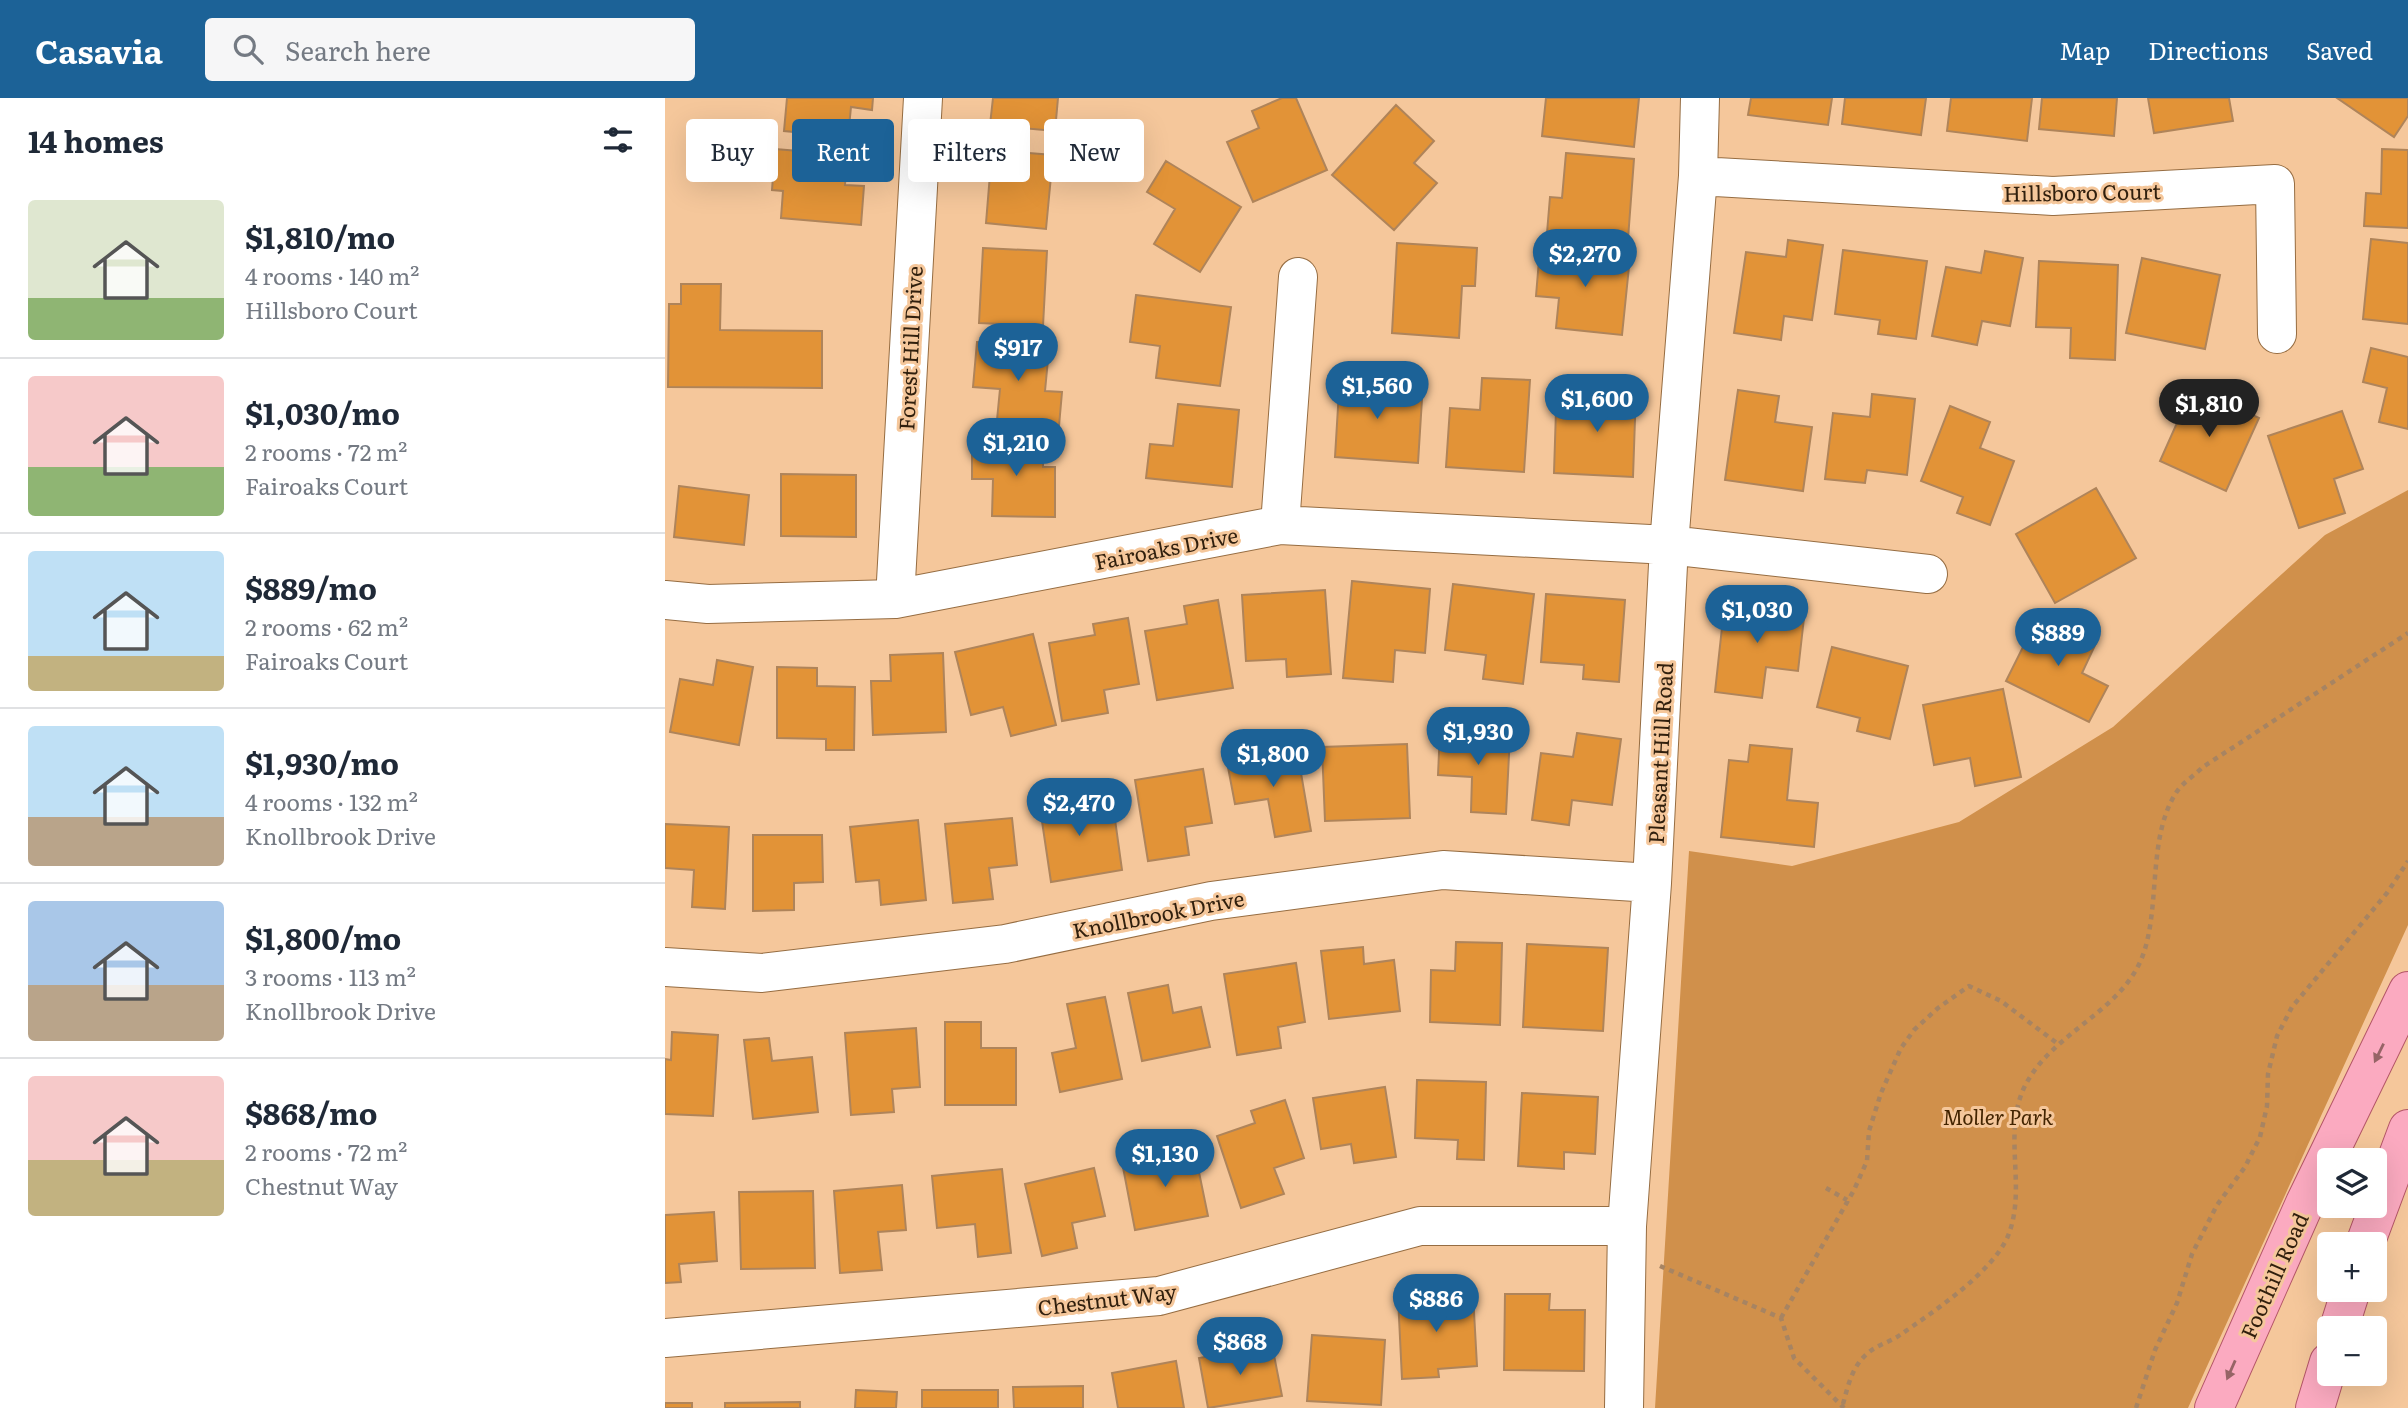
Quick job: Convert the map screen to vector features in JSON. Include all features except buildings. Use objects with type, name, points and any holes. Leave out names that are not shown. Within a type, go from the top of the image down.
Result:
[{"type":"main road","name":"Foothill Road","points":[[2214,1408],[2305,1203],[2408,991]]},
{"type":"main road","points":[[2369,1232],[2408,1129]]},
{"type":"main road","points":[[2315,1408],[2322,1386]]},
{"type":"street","name":"Forest Hill Drive","points":[[895,599],[923,98]]},
{"type":"street","name":"Pleasant Hill Road","points":[[1624,1408],[1626,1239],[1652,883],[1669,545],[1698,176],[1700,98]]},
{"type":"street","name":"Hillsboro Court","points":[[1698,176],[2053,196],[2275,184],[2277,334]]},
{"type":"street","points":[[1280,525],[1298,277]]},
{"type":"street","name":"Fairoaks Drive","points":[[665,600],[708,604],[895,599],[1280,525],[1669,545],[1928,574]]},
{"type":"street","name":"Knollbrook Drive","points":[[665,967],[762,973],[991,946],[1211,901],[1443,870],[1652,883]]},
{"type":"street","name":"Chestnut Way","points":[[665,1338],[1159,1296],[1420,1226],[1626,1239]]},
{"type":"path","points":[[1843,1406],[1850,1375],[1868,1353],[1898,1336],[1948,1299],[1991,1263],[2008,1236],[2015,1207],[2014,1126],[2024,1090],[2045,1057],[2132,978],[2144,952],[2162,827],[2176,792],[2203,767],[2408,633]]},
{"type":"path","points":[[2136,1408],[2155,1350],[2177,1303],[2192,1254],[2217,1205],[2245,1167],[2260,1137],[2267,1105],[2268,1074],[2277,1036],[2292,1007],[2387,893],[2408,861]]},
{"type":"path","points":[[1781,1318],[1867,1161],[1869,1131],[1888,1073],[1914,1030],[1969,986],[2001,1001],[2058,1044]]},
{"type":"path","points":[[1826,1188],[1847,1200]]},
{"type":"path","points":[[1626,1239],[1781,1318],[1794,1358],[1843,1406]]},
{"type":"green space","name":"Moller Park","points":[[2408,490],[2408,925],[2188,1408],[1655,1408],[1689,851],[1792,866],[1959,822],[2113,727],[2325,535]]}]
